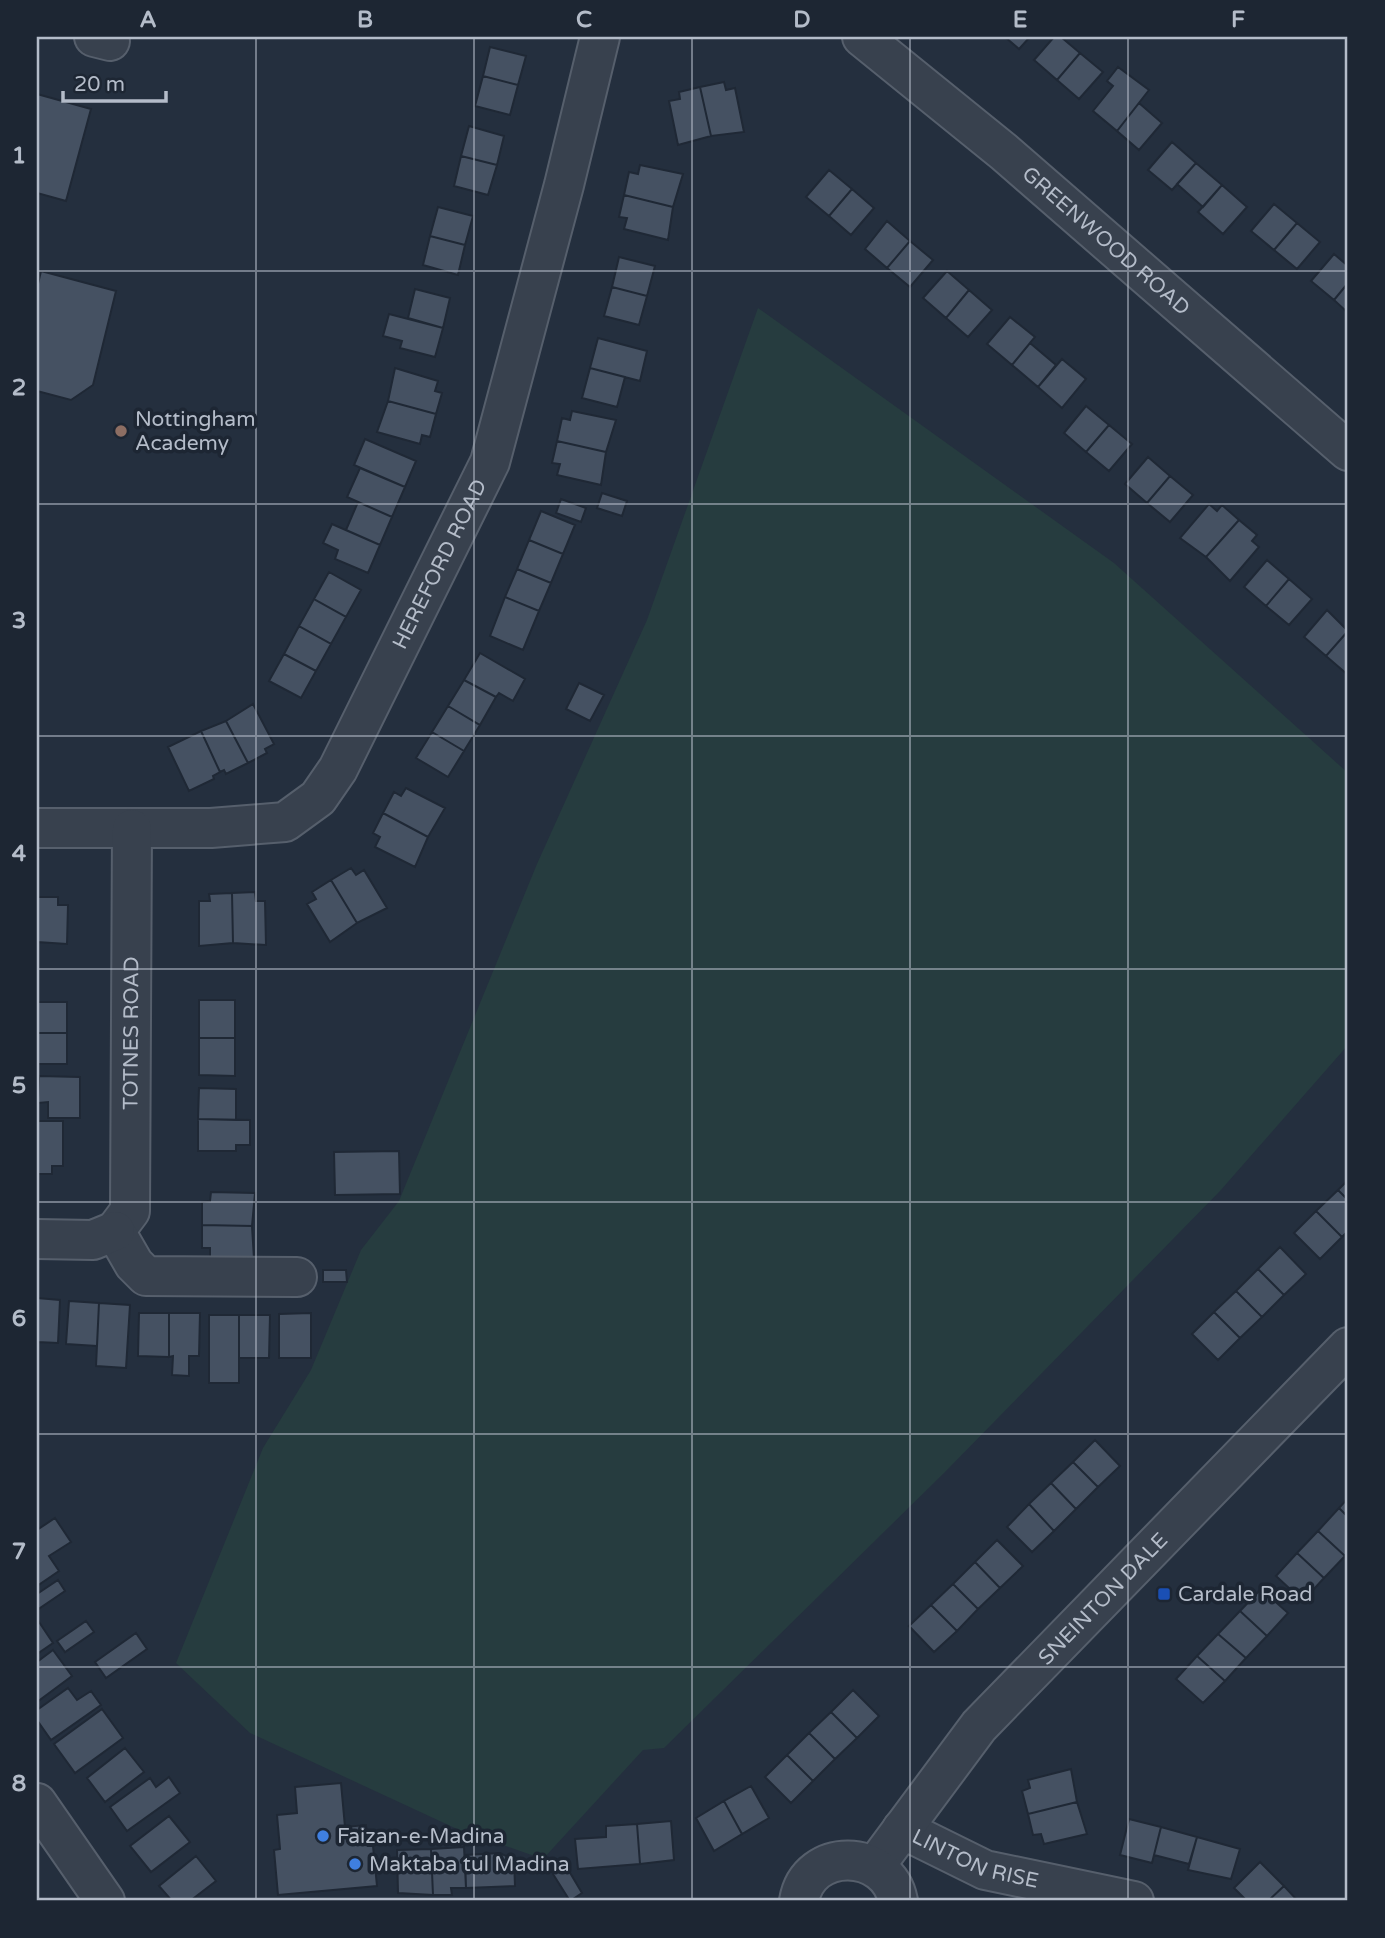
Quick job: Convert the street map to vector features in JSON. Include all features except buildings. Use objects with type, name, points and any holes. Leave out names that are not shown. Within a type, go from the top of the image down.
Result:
[{"type":"street","name":"HEREFORD ROAD","points":[[37,828],[132,829],[285,822],[318,798],[338,769],[490,462],[564,185],[600,37]]},
{"type":"street","name":"GREENWOOD ROAD","points":[[862,37],[1004,152],[1348,451]]},
{"type":"street","name":"TOTNES ROAD","points":[[115,1231],[130,1211],[132,829]]},
{"type":"street","points":[[37,1239],[93,1240],[115,1231],[134,1264],[146,1276],[297,1277]]},
{"type":"street","name":"SNEINTON DALE","points":[[875,1866],[979,1726],[1341,1370]]},
{"type":"street","points":[[37,1803],[105,1901]]},
{"type":"street","name":"LINTON RISE","points":[[902,1829],[985,1870],[1133,1901]]},
{"type":"street","points":[[799,1901],[806,1883],[829,1863],[860,1860],[875,1866],[890,1880],[898,1901]]},
{"type":"green space","points":[[758,308],[1114,563],[1348,773],[1348,1045],[1220,1191],[944,1473],[664,1748],[643,1750],[543,1859],[457,1829],[250,1733],[176,1663],[263,1448],[311,1370],[361,1250],[399,1201],[537,864],[647,620]]},
{"type":"place","name":"Nottingham Academy","points":[[121,431]]},
{"type":"place","name":"Cardale Road","points":[[1164,1594]]},
{"type":"place","name":"Faizan-e-Madina","points":[[323,1836]]},
{"type":"place","name":"Maktaba tul Madina","points":[[355,1864]]}]
